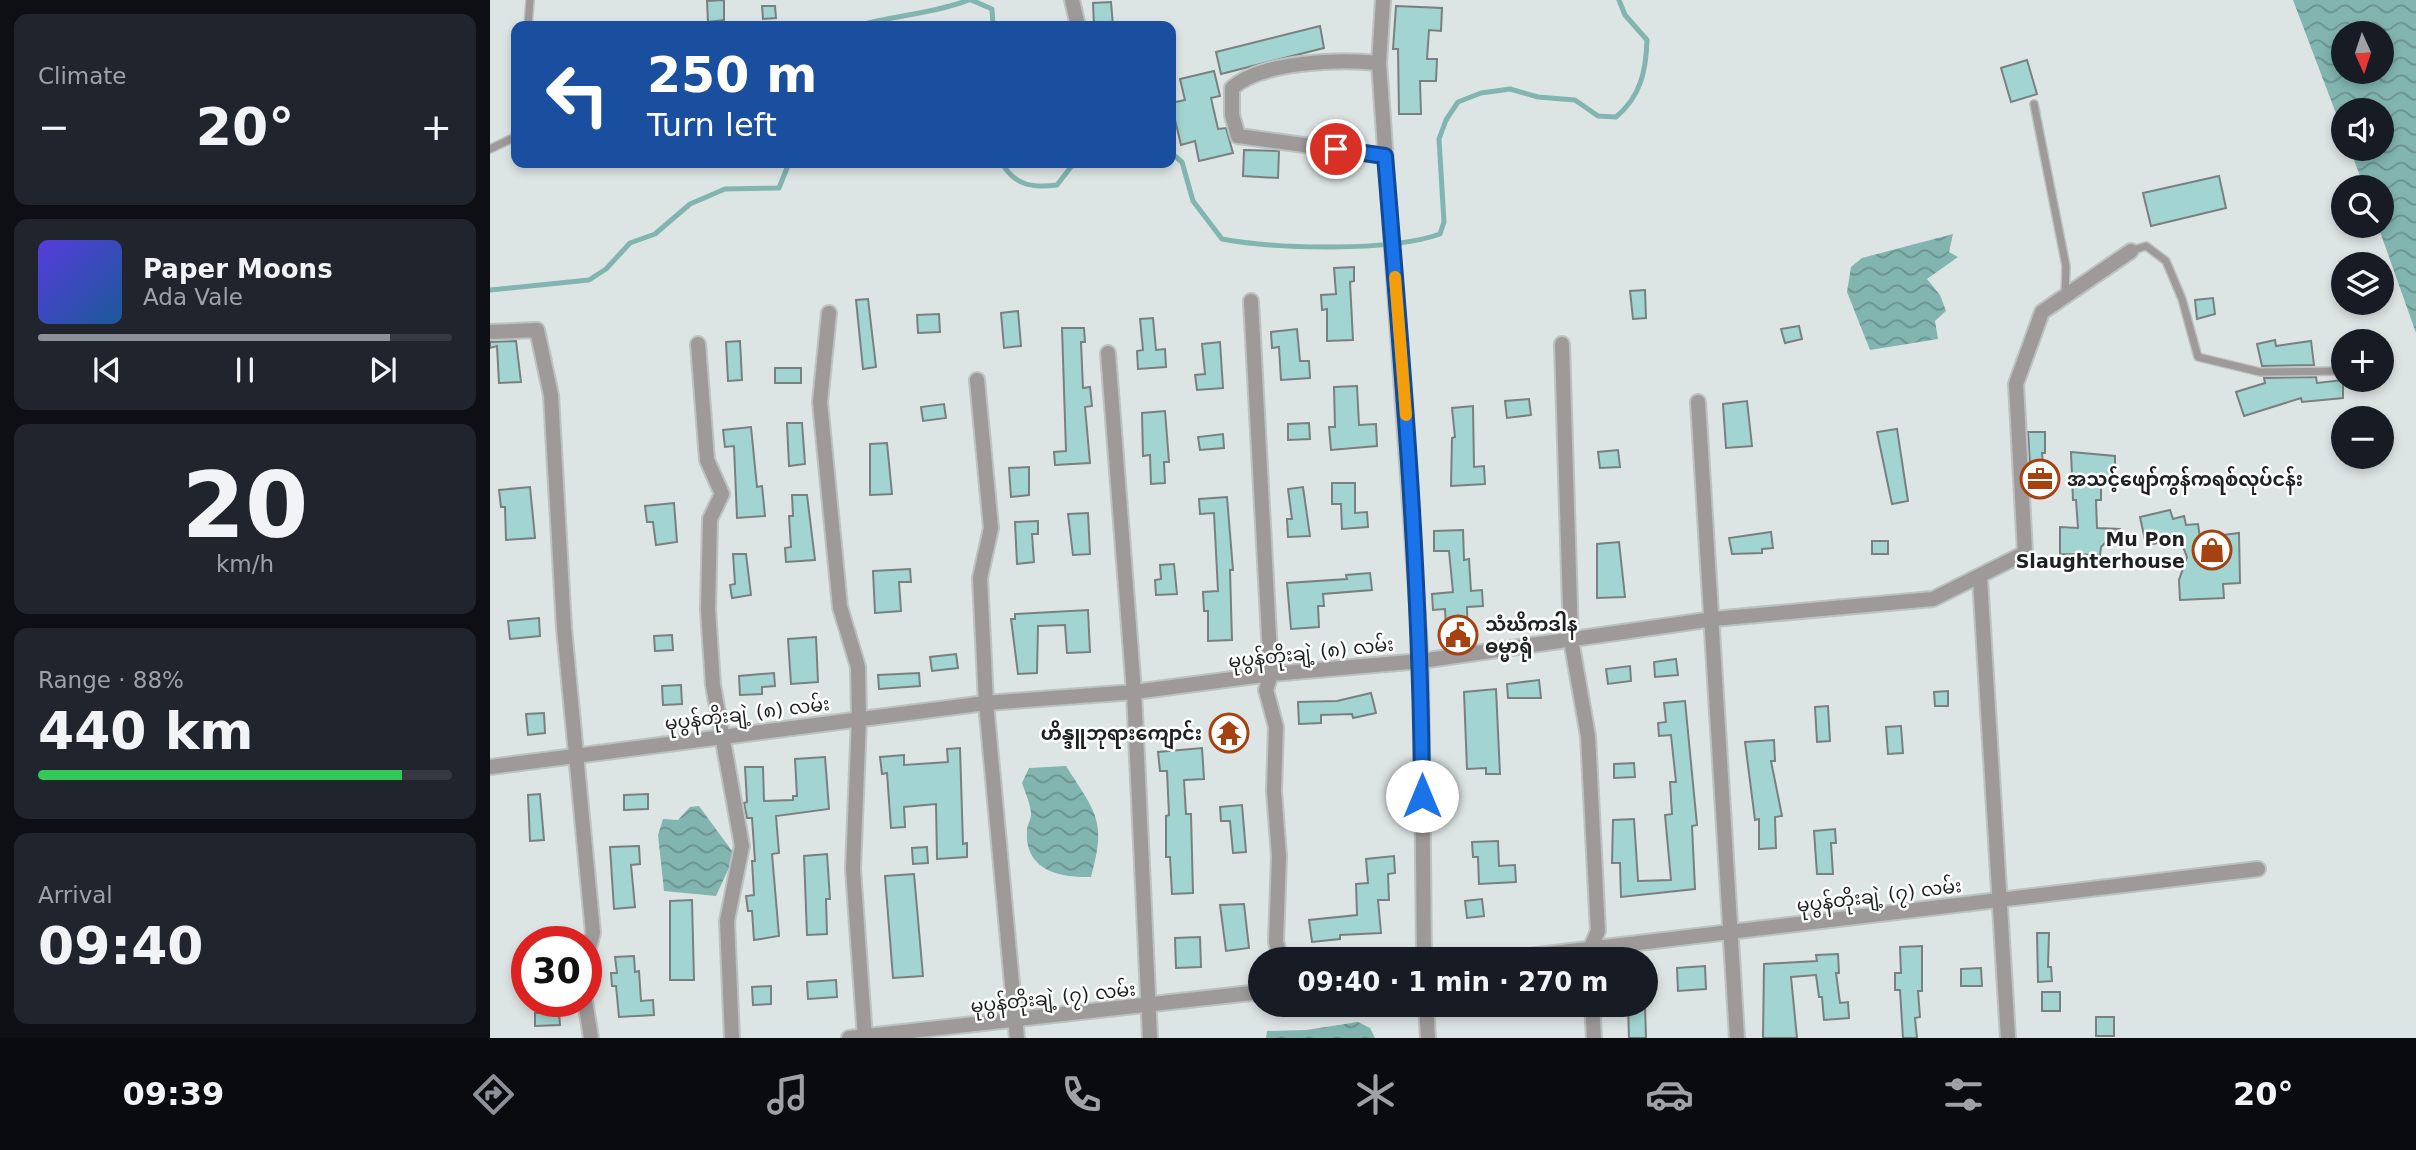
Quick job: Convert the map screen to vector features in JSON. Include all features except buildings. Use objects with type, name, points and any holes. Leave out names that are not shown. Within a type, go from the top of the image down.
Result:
[{"type":"street","points":[[1072,0],[1077,21]]},
{"type":"street","points":[[1383,0],[1379,63],[1421,661],[1424,947]]},
{"type":"street","points":[[1379,63],[1328,63],[1275,69],[1245,77],[1232,88],[1232,115],[1238,136],[1385,156]]},
{"type":"street","name":"မုပွန်တိုးချဲ့ (၈) လမ်း","points":[[490,767],[724,734],[986,703],[1134,692],[1271,674],[1421,661],[1713,619],[1933,598],[1980,578],[2025,553],[2016,384],[2042,312],[2131,251]]},
{"type":"street","points":[[1251,300],[1271,674],[1266,690],[1276,727],[1274,791],[1279,856],[1277,947]]},
{"type":"street","points":[[829,313],[820,402],[840,607],[858,667],[859,719],[853,869],[864,1037]]},
{"type":"street","points":[[490,332],[537,330],[551,395],[575,755],[592,926]]},
{"type":"street","points":[[698,344],[707,460],[722,494],[710,519],[708,610],[713,685],[724,734],[742,846],[727,921],[732,1038]]},
{"type":"street","points":[[1562,344],[1572,640],[1588,736],[1598,931],[1593,947]]},
{"type":"street","points":[[1108,353],[1134,692],[1150,1038]]},
{"type":"street","points":[[976,380],[991,528],[979,578],[986,703],[1017,1038]]},
{"type":"street","points":[[1698,402],[1713,619],[1728,932],[1737,1038]]},
{"type":"street","points":[[1980,578],[1997,900],[2008,1038]]},
{"type":"street","name":"မုပွန်တိုးချဲ့ (၇) လမ်း","points":[[1630,947],[1728,932],[2258,869]]},
{"type":"street","name":"မုပွန်တိုးချဲ့ (၇) လမ်း","points":[[849,1038],[1248,994]]},
{"type":"street","points":[[587,1017],[591,1038]]},
{"type":"street","points":[[1427,1017],[1428,1038]]},
{"type":"street","points":[[1593,1017],[1594,1038]]},
{"type":"lane","points":[[528,21],[530,0]]},
{"type":"lane","points":[[2034,104],[2066,266],[2065,297]]},
{"type":"lane","points":[[490,149],[511,139]]},
{"type":"lane","points":[[2131,251],[2146,246],[2166,261],[2182,299],[2198,357],[2260,372],[2331,371]]},
{"type":"water","points":[[2293,0],[2416,0],[2416,333],[2394,271],[2394,252],[2387,252],[2382,238],[2394,238],[2394,175],[2360,175],[2354,161],[2394,161],[2394,98],[2331,98],[2331,100]]},
{"type":"water","points":[[1953,234],[1949,252],[1958,257],[1927,279],[1940,295],[1946,311],[1935,321],[1938,339],[1870,350],[1847,292],[1851,267],[1862,258]]},
{"type":"water","points":[[1066,766],[1096,818],[1098,843],[1091,877],[1067,876],[1046,869],[1037,863],[1028,844],[1027,828],[1031,810],[1022,783],[1029,768]]},
{"type":"water","points":[[699,806],[735,855],[716,896],[664,891],[658,835],[663,819],[678,820],[690,807]]},
{"type":"water","points":[[1358,1022],[1370,1028],[1375,1038],[1266,1038],[1267,1031],[1306,1030]]},
{"type":"waterway","points":[[877,21],[969,0]]},
{"type":"waterway","points":[[971,0],[992,9],[993,21]]},
{"type":"waterway","points":[[1176,157],[1182,162],[1193,201],[1222,239],[1272,245],[1332,247],[1392,244],[1440,234],[1444,222],[1439,139],[1446,120],[1458,102],[1481,93],[1510,89],[1538,97],[1575,100],[1598,116],[1616,117],[1631,100],[1637,92],[1643,72],[1647,40],[1625,15],[1619,0]]},
{"type":"waterway","points":[[490,290],[589,280],[606,269],[630,243],[655,234],[690,204],[725,189],[779,188],[787,168]]},
{"type":"waterway","points":[[1005,168],[1019,181],[1040,186],[1057,185],[1070,168]]},
{"type":"slow traffic","points":[[1395,277],[1406,415]]},
{"type":"place","name":"အသင့်ဖျော်ကွန်ကရစ်လုပ်ငန်း","points":[[2040,479]]},
{"type":"place","name":"Mu Pon Slaughterhouse","points":[[2212,550]]},
{"type":"place","name":"သံဃိကဒါန ဓမ္မာရုံ","points":[[1458,635]]},
{"type":"place","name":"ဟိန္ဒူဘုရားကျောင်း","points":[[1229,733]]},
{"type":"route","points":[[1336,149],[1385,156],[1403,370],[1421,661],[1422,796]]}]
